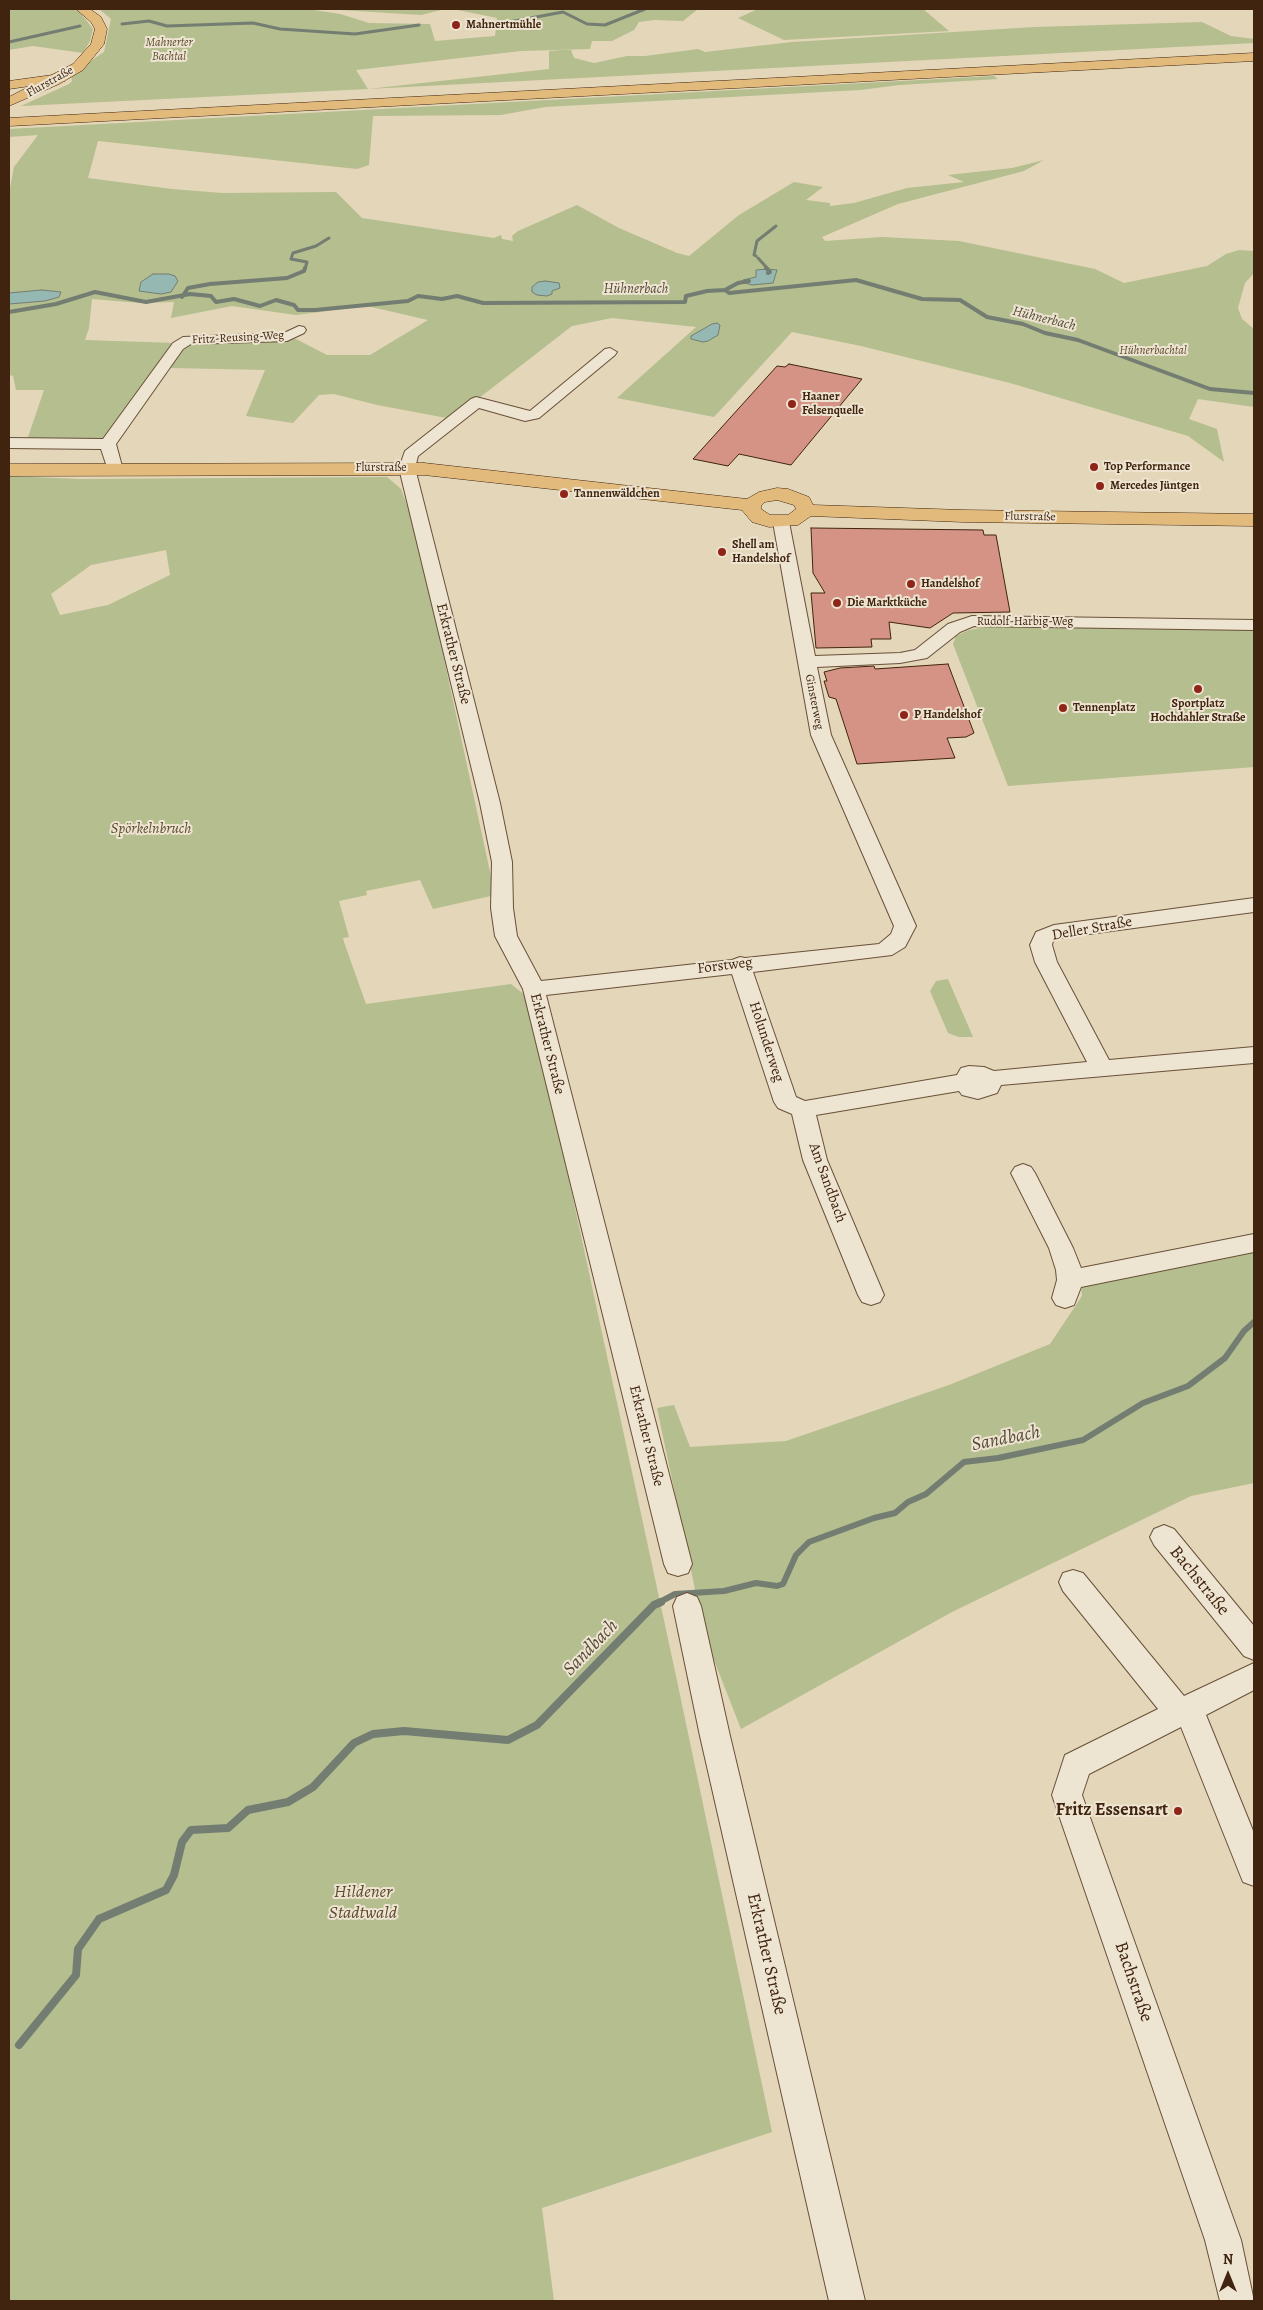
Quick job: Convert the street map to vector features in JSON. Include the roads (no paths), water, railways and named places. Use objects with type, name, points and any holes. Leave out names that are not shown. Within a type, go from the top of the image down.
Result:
[{"type":"main road","name":"Flurstraße","points":[[9,102],[30,94],[60,78],[82,63],[97,44],[100,29],[96,20],[82,9]]},
{"type":"main road","points":[[11,119],[34,112],[1254,48]]},
{"type":"main road","points":[[11,119],[1254,57]]},
{"type":"main road","points":[[9,87],[60,78]]},
{"type":"main road","points":[[9,87],[30,94]]},
{"type":"main road","name":"Flurstraße","points":[[9,470],[407,468],[450,471],[751,505]]},
{"type":"main road","points":[[777,494],[802,501],[806,510],[798,518],[780,522],[759,518],[752,512],[751,505],[759,498],[777,494]]},
{"type":"main road","name":"Flurstraße","points":[[806,510],[964,516],[1254,520]]},
{"type":"street","name":"Fritz-Reusing-Weg","points":[[108,444],[178,346],[188,340],[287,337],[299,330]]},
{"type":"street","points":[[407,468],[411,454],[476,402],[525,416],[534,415],[610,352]]},
{"type":"street","points":[[9,443],[108,444],[114,470]]},
{"type":"street","name":"Erkrather Straße","points":[[407,468],[490,803],[502,862],[502,908],[506,936],[534,989],[678,1564]]},
{"type":"street","name":"Ginsterweg","points":[[780,522],[821,735],[905,926]]},
{"type":"street","name":"Rudolf-Harbig-Weg","points":[[806,662],[900,658],[921,654],[954,628],[972,621],[1254,625]]},
{"type":"street","name":"Deller Straße","points":[[1102,1068],[1046,962],[1041,945],[1044,937],[1054,932],[1254,905]]},
{"type":"street","name":"Forstweg","points":[[534,989],[740,964],[884,950],[897,942],[905,926]]},
{"type":"street","name":"Holunderweg","points":[[740,964],[786,1102],[803,1109]]},
{"type":"street","points":[[1001,1077],[1254,1055]]},
{"type":"street","points":[[803,1109],[964,1082]]},
{"type":"street","name":"Am Sandbach","points":[[803,1109],[815,1160],[871,1295]]},
{"type":"street","points":[[1023,1173],[1061,1248],[1069,1270],[1067,1289],[1254,1243]]},
{"type":"street","name":"Bachstraße","points":[[1164,1537],[1254,1647]]},
{"type":"street","points":[[1072,1582],[1184,1711],[1254,1871]]},
{"type":"street","name":"Erkrather Straße","points":[[687,1606],[715,1736],[847,2301]]},
{"type":"street","name":"Bachstraße","points":[[1233,2300],[1223,2240],[1067,1795],[1076,1765],[1254,1676]]},
{"type":"water","points":[[756,270],[777,270],[773,283],[752,285],[742,282],[743,280],[756,277]]},
{"type":"water","points":[[153,274],[169,274],[175,276],[178,281],[171,292],[161,294],[139,291],[141,282]]},
{"type":"water","points":[[538,282],[559,283],[560,288],[552,291],[552,294],[547,296],[537,295],[532,292],[532,287]]},
{"type":"water","points":[[42,290],[61,292],[59,297],[45,301],[9,304],[9,293]]},
{"type":"water","points":[[717,323],[720,325],[718,335],[703,342],[691,339],[691,336]]},
{"type":"waterway","points":[[477,28],[563,12],[587,24],[605,25],[645,9]]},
{"type":"waterway","points":[[122,24],[149,21],[167,26],[253,23],[280,29],[355,34],[419,25]]},
{"type":"waterway","points":[[9,42],[80,26]]},
{"type":"waterway","points":[[756,256],[754,255],[757,241],[776,226]]},
{"type":"waterway","points":[[305,269],[307,262],[291,259],[293,253],[316,246],[329,238]]},
{"type":"waterway","points":[[758,258],[768,269]]},
{"type":"waterway","points":[[183,295],[188,288],[210,284],[287,278],[304,271],[305,268]]},
{"type":"waterway","points":[[766,268],[770,272],[768,273]]},
{"type":"waterway","name":"Hühnerbach","points":[[725,290],[729,293],[856,280],[922,299],[960,300],[987,317],[1023,324],[1045,333],[1078,340],[1210,389],[1254,393]]},
{"type":"waterway","points":[[725,290],[738,283],[749,281]]},
{"type":"waterway","name":"Hühnerbach","points":[[183,295],[211,296],[216,302],[234,299],[260,306],[276,300],[294,305],[298,310],[315,310],[408,301],[418,296],[442,299],[457,296],[483,303],[685,302],[686,296],[707,291],[725,290]]},
{"type":"waterway","name":"Hühnerbach","points":[[9,312],[56,304],[95,292],[146,302],[183,295]]},
{"type":"waterway","name":"Sandbach","points":[[658,1603],[675,1594],[724,1591],[756,1583],[777,1586],[783,1584],[796,1555],[809,1542],[874,1518],[895,1513],[908,1502],[926,1494],[964,1462],[998,1458],[1083,1440],[1143,1403],[1188,1386],[1225,1358],[1244,1331],[1254,1322]]},
{"type":"waterway","name":"Sandbach","points":[[19,2045],[76,1975],[78,1949],[99,1919],[166,1890],[174,1875],[182,1842],[191,1830],[228,1828],[248,1810],[288,1802],[313,1787],[354,1743],[373,1734],[404,1731],[508,1740],[537,1725],[654,1605],[661,1602]]},
{"type":"place","name":"Mahnertmühle","points":[[456,25]]},
{"type":"place","name":"Haaner Felsenquelle","points":[[792,404]]},
{"type":"place","name":"Top Performance","points":[[1094,467]]},
{"type":"place","name":"Mercedes Jüntgen","points":[[1100,486]]},
{"type":"place","name":"Tannenwäldchen","points":[[564,494]]},
{"type":"place","name":"Shell am Handelshof","points":[[722,552]]},
{"type":"place","name":"Handelshof","points":[[911,584]]},
{"type":"place","name":"Die Marktküche","points":[[837,603]]},
{"type":"place","name":"Sportplatz Hochdahler Straße","points":[[1198,689]]},
{"type":"place","name":"Tennenplatz","points":[[1063,708]]},
{"type":"place","name":"P Handelshof","points":[[904,715]]},
{"type":"place","name":"Fritz Essensart","points":[[1178,1811]]},
{"type":"park label","name":"Mahnerter Bachtal","points":[[169,50]]},
{"type":"park label","name":"Hühnerbachtal","points":[[1153,351]]},
{"type":"park label","name":"Spörkelnbruch","points":[[151,829]]},
{"type":"park label","name":"Hildener Stadtwald","points":[[363,1904]]}]
